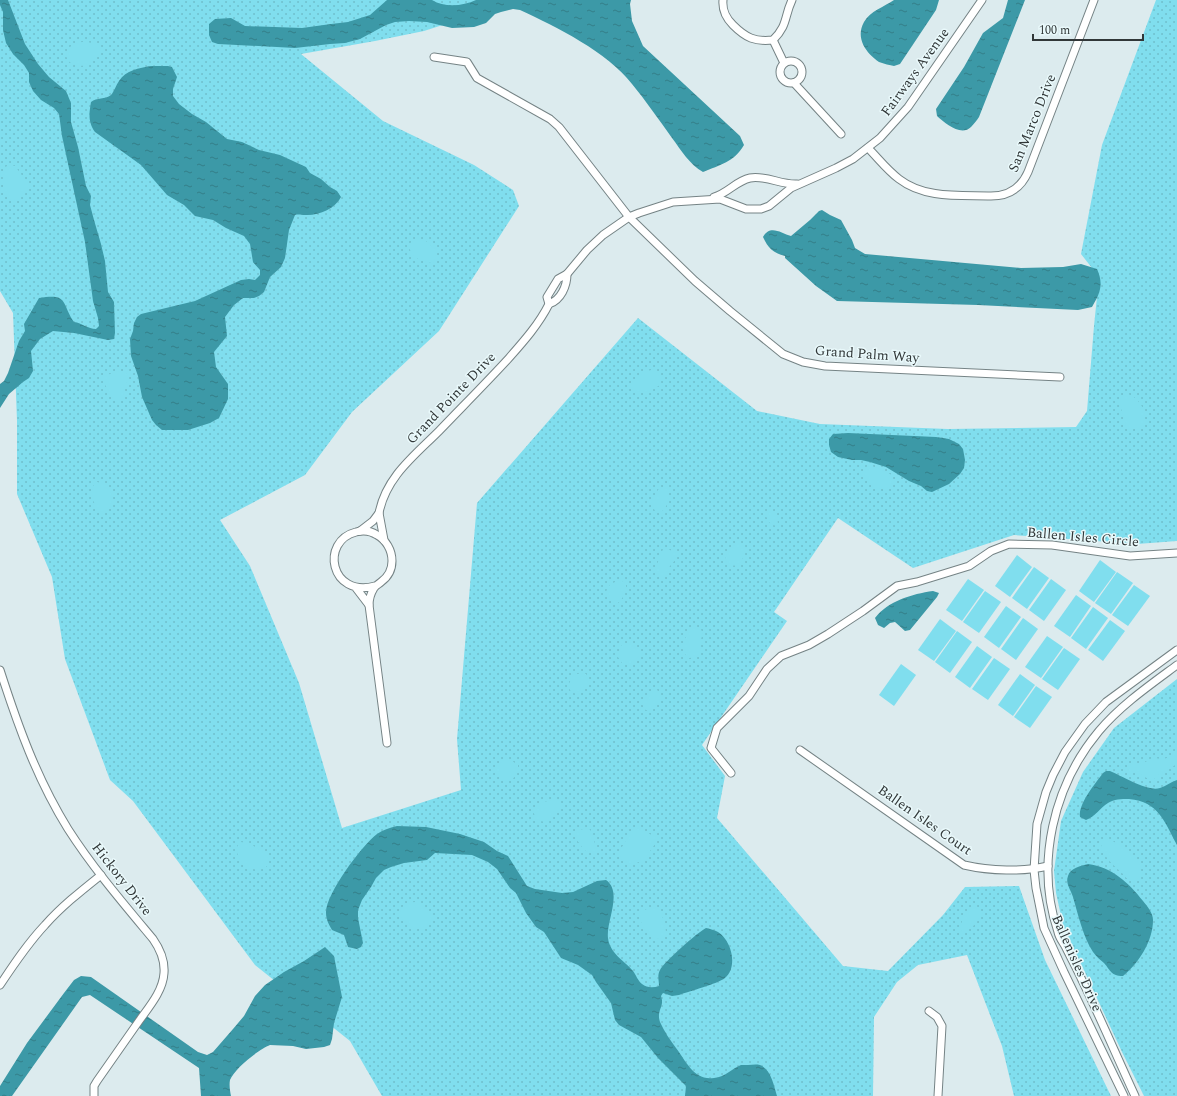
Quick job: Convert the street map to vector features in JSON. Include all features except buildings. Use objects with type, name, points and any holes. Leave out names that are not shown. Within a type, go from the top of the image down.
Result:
[{"type":"street","points":[[723,0],[722,7],[727,19],[742,34],[756,40],[773,40],[780,33],[785,25],[792,0]]},
{"type":"street","name":"Fairways Avenue","points":[[629,217],[654,207],[673,202],[706,199],[720,199],[746,209],[761,209],[769,206],[797,184],[836,168],[868,148],[894,124],[908,107],[982,0]]},
{"type":"street","name":"San Marco Drive","points":[[868,148],[899,179],[921,191],[933,194],[999,196],[1014,190],[1025,179],[1028,172],[1094,0]]},
{"type":"street","points":[[773,40],[784,63]]},
{"type":"street","name":"Grand Palm Way","points":[[434,57],[467,62],[477,78],[550,119],[560,128],[629,217],[673,260],[724,306],[774,348],[793,358],[808,363],[825,366],[1060,377]]},
{"type":"street","points":[[794,83],[800,78],[802,68],[794,61],[790,61],[784,63],[780,69],[781,77],[786,82],[794,83],[841,134]]},
{"type":"street","name":"Fairways Avenue","points":[[706,199],[719,196],[740,181],[749,178],[765,178],[786,184],[797,184]]},
{"type":"street","name":"Grand Pointe Drive","points":[[369,605],[356,588],[344,582],[336,570],[334,557],[342,540],[359,531],[373,521],[379,513],[384,495],[396,474],[487,382],[525,340],[543,316],[549,304],[556,302],[567,284],[567,274],[587,250],[603,235],[629,217]]},
{"type":"street","name":"Grand Pointe Drive","points":[[379,513],[384,540],[391,554],[392,562],[387,576],[375,586],[369,605],[387,743]]},
{"type":"street","points":[[359,531],[373,533],[384,540]]},
{"type":"street","name":"Ballen Isles Circle","points":[[731,773],[711,748],[717,728],[749,696],[766,669],[781,656],[809,646],[828,634],[897,586],[917,582],[969,566],[991,551],[1009,544],[1052,544],[1130,556],[1177,553]]},
{"type":"street","points":[[356,588],[375,586]]},
{"type":"street","name":"Ballenisles Drive","points":[[1124,1096],[1049,939],[1041,913],[1034,870],[1037,824],[1046,792],[1053,775],[1065,752],[1085,724],[1106,702],[1177,650]]},
{"type":"street","name":"Ballenisles Drive","points":[[1135,1096],[1082,979],[1058,934],[1050,894],[1048,866],[1051,830],[1066,781],[1079,759],[1099,731],[1137,695],[1177,665]]},
{"type":"street","name":"Hickory Drive","points":[[0,670],[17,723],[38,774],[68,828],[101,875],[160,948],[163,956],[164,973],[162,984],[135,1028],[97,1081],[94,1086],[94,1096]]},
{"type":"street","name":"Ballen Isles Court","points":[[800,750],[964,865],[978,868],[1034,870],[1048,866]]},
{"type":"street","points":[[0,985],[26,948],[44,926],[77,894],[101,875]]},
{"type":"street","points":[[929,1012],[938,1017],[942,1026],[938,1096]]},
{"type":"shaded area","points":[[0,0],[520,0],[424,31],[301,54],[383,121],[474,165],[513,190],[519,206],[439,331],[352,412],[305,475],[220,520],[250,566],[299,683],[342,828],[461,790],[457,739],[477,503],[638,318],[757,411],[820,424],[948,429],[1076,427],[1087,411],[1099,277],[1081,254],[1102,145],[1156,0],[1177,0],[1177,541],[1137,544],[1014,535],[913,568],[838,518],[774,612],[787,621],[702,745],[725,776],[717,818],[843,966],[888,971],[943,915],[965,887],[1019,886],[1045,960],[1111,1096],[1014,1096],[1002,1046],[967,955],[918,965],[897,982],[874,1017],[873,1096],[382,1096],[350,1041],[255,965],[133,801],[110,780],[65,659],[52,577],[17,494],[17,421],[13,313],[0,291]]},
{"type":"shaded area","points":[[82,42],[94,43],[98,45],[100,54],[91,62],[82,66],[75,65],[69,62],[66,56],[67,51],[72,45]]},
{"type":"shaded area","points":[[10,165],[15,166],[29,185],[23,196],[14,200],[10,199],[6,195],[3,184],[5,167]]},
{"type":"shaded area","points":[[420,239],[426,241],[435,249],[436,258],[433,263],[416,258],[411,252],[409,244],[414,240]]},
{"type":"shaded area","points":[[651,370],[659,375],[660,385],[642,392],[638,392],[631,388],[631,385],[635,379],[644,372]]},
{"type":"shaded area","points":[[117,371],[127,373],[129,377],[122,400],[118,402],[113,399],[103,381],[105,376]]},
{"type":"shaded area","points":[[1127,394],[1136,399],[1143,408],[1145,418],[1144,424],[1141,428],[1129,428],[1126,426],[1120,405],[1121,401]]},
{"type":"shaded area","points":[[866,467],[875,467],[892,475],[893,481],[891,486],[882,488],[871,484],[864,474]]},
{"type":"shaded area","points":[[97,482],[102,484],[110,491],[113,500],[109,509],[103,512],[96,507],[92,498],[92,488]]},
{"type":"shaded area","points":[[660,487],[667,489],[669,494],[666,507],[659,512],[655,511],[651,503]]},
{"type":"shaded area","points":[[770,512],[775,512],[777,514],[778,526],[769,522],[766,516]]},
{"type":"shaded area","points":[[739,542],[745,547],[743,559],[736,565],[727,564],[725,558],[733,546]]},
{"type":"shaded area","points":[[666,548],[676,553],[676,559],[663,578],[660,578],[654,572],[663,549]]},
{"type":"shaded area","points":[[1017,555],[1032,567],[1010,597],[995,586]]},
{"type":"shaded area","points":[[1100,560],[1116,572],[1094,602],[1079,591]]},
{"type":"shaded area","points":[[1034,567],[1049,578],[1027,609],[1012,598]]},
{"type":"shaded area","points":[[1117,572],[1133,583],[1111,614],[1095,603]]},
{"type":"shaded area","points":[[968,579],[984,590],[962,621],[946,610]]},
{"type":"shaded area","points":[[1051,579],[1066,590],[1044,621],[1029,610]]},
{"type":"shaded area","points":[[618,580],[623,581],[626,591],[622,599],[616,604],[607,596],[607,590],[610,585]]},
{"type":"shaded area","points":[[1134,585],[1150,596],[1128,626],[1112,615]]},
{"type":"shaded area","points":[[985,591],[1001,602],[979,633],[963,622]]},
{"type":"shaded area","points":[[1076,595],[1091,606],[1070,637],[1054,626]]},
{"type":"shaded area","points":[[1006,606],[1021,617],[999,648],[984,637]]},
{"type":"shaded area","points":[[1093,607],[1108,618],[1086,649],[1071,638]]},
{"type":"shaded area","points":[[1023,618],[1038,629],[1016,660],[1001,649]]},
{"type":"shaded area","points":[[940,619],[956,631],[934,661],[918,650]]},
{"type":"shaded area","points":[[1110,620],[1125,631],[1103,661],[1088,650]]},
{"type":"shaded area","points":[[694,628],[698,628],[702,631],[701,651],[699,655],[689,658],[683,652],[683,645],[687,636]]},
{"type":"shaded area","points":[[957,631],[972,642],[950,673],[935,662]]},
{"type":"shaded area","points":[[1047,636],[1063,647],[1041,678],[1025,667]]},
{"type":"shaded area","points":[[623,643],[628,643],[639,650],[639,656],[631,663],[622,663],[618,657]]},
{"type":"shaded area","points":[[977,646],[992,657],[970,688],[955,677]]},
{"type":"shaded area","points":[[1064,648],[1080,659],[1058,690],[1042,679]]},
{"type":"shaded area","points":[[994,658],[1010,669],[988,700],[972,689]]},
{"type":"shaded area","points":[[901,664],[916,675],[894,706],[879,695]]},
{"type":"shaded area","points":[[581,673],[586,674],[590,682],[589,685],[581,689],[580,692],[573,693],[569,685],[570,681],[574,675]]},
{"type":"shaded area","points":[[1020,674],[1035,685],[1013,716],[998,705]]},
{"type":"shaded area","points":[[1177,679],[1177,1096],[1144,1096],[1063,925],[1056,893],[1054,871],[1061,821],[1083,772],[1114,728]]},
{"type":"shaded area","points":[[1036,686],[1052,697],[1030,728],[1014,717]]},
{"type":"shaded area","points":[[656,689],[661,694],[657,703],[653,708],[645,710],[643,707],[643,702],[646,696],[652,690]]},
{"type":"shaded area","points":[[1175,756],[1177,757],[1177,764],[1160,774],[1152,781],[1136,772],[1128,771],[1127,768],[1131,763],[1142,764],[1152,758],[1163,759]]},
{"type":"shaded area","points":[[503,761],[512,761],[518,765],[518,772],[512,780],[505,780],[494,772],[495,767]]},
{"type":"shaded area","points":[[555,800],[561,806],[554,817],[547,821],[540,821],[536,819],[533,811],[539,804]]},
{"type":"shaded area","points":[[588,828],[593,835],[596,849],[591,853],[584,850],[577,840],[576,832]]},
{"type":"shaded area","points":[[633,828],[637,828],[656,837],[657,841],[649,853],[637,863],[625,862],[620,856],[621,849]]},
{"type":"shaded area","points":[[1105,839],[1119,845],[1137,861],[1140,866],[1140,875],[1137,880],[1132,881],[1127,879],[1107,858],[1101,847]]},
{"type":"shaded area","points":[[240,842],[248,843],[260,850],[267,857],[268,863],[266,867],[254,869],[247,866],[240,860],[236,849]]},
{"type":"shaded area","points":[[415,902],[425,909],[432,919],[430,924],[421,928],[413,928],[407,925],[401,914],[402,908],[406,904]]},
{"type":"shaded area","points":[[652,907],[660,911],[666,929],[666,935],[657,939],[648,934],[642,924],[639,914],[642,911]]},
{"type":"shaded area","points":[[971,907],[977,908],[980,911],[980,915],[978,920],[971,928],[962,932],[960,929],[963,917],[968,914],[968,909]]},
{"type":"water","points":[[0,0],[8,0],[25,44],[38,64],[49,77],[66,91],[71,103],[71,122],[86,186],[91,196],[90,205],[105,261],[108,292],[114,302],[115,333],[114,339],[108,340],[74,333],[53,331],[40,339],[31,351],[33,371],[29,378],[9,394],[0,408],[0,384],[4,381],[8,373],[19,341],[25,331],[24,324],[39,298],[60,298],[74,322],[93,329],[96,329],[99,326],[93,301],[85,242],[62,136],[59,114],[54,108],[41,100],[33,91],[29,82],[29,73],[6,43],[3,30],[3,12],[0,5]]},
{"type":"water","points":[[387,0],[432,0],[437,3],[454,5],[465,4],[476,0],[631,0],[632,21],[643,46],[740,136],[744,145],[736,155],[721,165],[703,172],[698,169],[686,157],[622,72],[580,41],[550,24],[520,10],[513,9],[495,14],[486,23],[474,27],[452,28],[427,22],[395,22],[386,25],[360,39],[345,43],[295,48],[218,44],[212,42],[209,35],[209,24],[215,19],[231,18],[245,26],[302,28],[348,22],[370,15]]},
{"type":"water","points":[[894,0],[939,0],[936,10],[900,64],[894,66],[879,62],[874,58],[863,45],[861,34],[864,22],[867,18]]},
{"type":"water","points":[[1008,0],[1025,0],[979,117],[967,130],[958,130],[953,128],[937,116],[936,109],[964,67],[983,33],[1003,18]]},
{"type":"water","points":[[151,66],[172,67],[177,77],[173,89],[173,96],[179,104],[206,122],[227,139],[242,142],[259,150],[280,155],[306,167],[310,173],[337,191],[341,197],[335,205],[321,213],[295,215],[289,230],[285,258],[281,267],[270,277],[264,292],[254,298],[243,298],[234,305],[225,317],[227,336],[214,352],[216,367],[228,384],[228,399],[219,418],[210,423],[188,430],[162,430],[152,420],[142,397],[138,376],[131,356],[130,339],[134,323],[137,317],[141,314],[195,301],[241,280],[255,280],[260,275],[260,270],[253,262],[250,244],[244,236],[213,220],[195,216],[184,205],[167,195],[141,165],[95,132],[91,125],[91,102],[111,95],[125,74],[137,69]]},
{"type":"water","points":[[822,210],[841,220],[855,248],[865,254],[1021,268],[1063,267],[1081,264],[1097,269],[1101,284],[1099,293],[1092,307],[1078,310],[978,305],[837,301],[816,286],[785,258],[785,256],[771,250],[763,237],[766,233],[772,230],[776,230],[791,236]]},
{"type":"water","points":[[848,433],[936,437],[949,439],[959,444],[963,449],[965,460],[964,468],[949,484],[932,492],[927,491],[921,486],[909,481],[886,467],[861,460],[838,457],[831,452],[829,439],[833,434]]},
{"type":"water","points":[[933,591],[939,593],[937,597],[910,630],[905,631],[895,622],[890,623],[884,628],[878,625],[875,618],[887,607],[909,596]]},
{"type":"water","points":[[1106,771],[1110,771],[1142,786],[1155,789],[1177,780],[1177,845],[1159,814],[1147,804],[1139,801],[1129,799],[1115,800],[1105,805],[1089,819],[1086,820],[1080,817],[1084,800]]},
{"type":"water","points":[[397,826],[426,827],[460,834],[484,842],[497,851],[508,856],[527,886],[535,889],[562,893],[573,892],[597,881],[606,880],[611,885],[614,899],[608,931],[609,944],[614,953],[633,971],[638,980],[648,987],[659,986],[658,978],[660,970],[663,966],[702,930],[706,928],[718,932],[727,941],[732,954],[729,973],[725,978],[716,983],[679,995],[672,996],[663,993],[661,996],[662,1003],[659,1014],[660,1022],[665,1032],[687,1064],[696,1073],[707,1078],[714,1078],[722,1076],[741,1065],[760,1065],[767,1070],[777,1096],[685,1096],[686,1086],[658,1058],[641,1037],[619,1025],[615,1020],[611,1003],[592,975],[578,965],[561,958],[544,932],[536,927],[526,913],[516,893],[510,888],[497,869],[488,862],[472,855],[435,853],[427,860],[404,863],[384,870],[376,878],[362,900],[358,910],[363,943],[361,947],[357,949],[348,947],[344,935],[332,930],[327,920],[327,905],[331,895],[354,859],[370,840],[382,831]]},
{"type":"water","points":[[1088,864],[1112,872],[1126,882],[1138,894],[1152,915],[1153,920],[1151,936],[1148,944],[1140,958],[1123,976],[1116,975],[1112,972],[1098,958],[1089,946],[1068,884],[1067,879],[1071,871]]},
{"type":"water","points":[[325,947],[334,956],[342,997],[334,1023],[330,1045],[306,1049],[293,1046],[270,1045],[265,1047],[236,1070],[230,1080],[231,1096],[201,1096],[199,1068],[90,995],[82,997],[12,1096],[0,1096],[0,1086],[27,1043],[74,980],[81,976],[91,977],[198,1052],[207,1055],[213,1052],[244,1016],[255,996],[265,985]]}]
